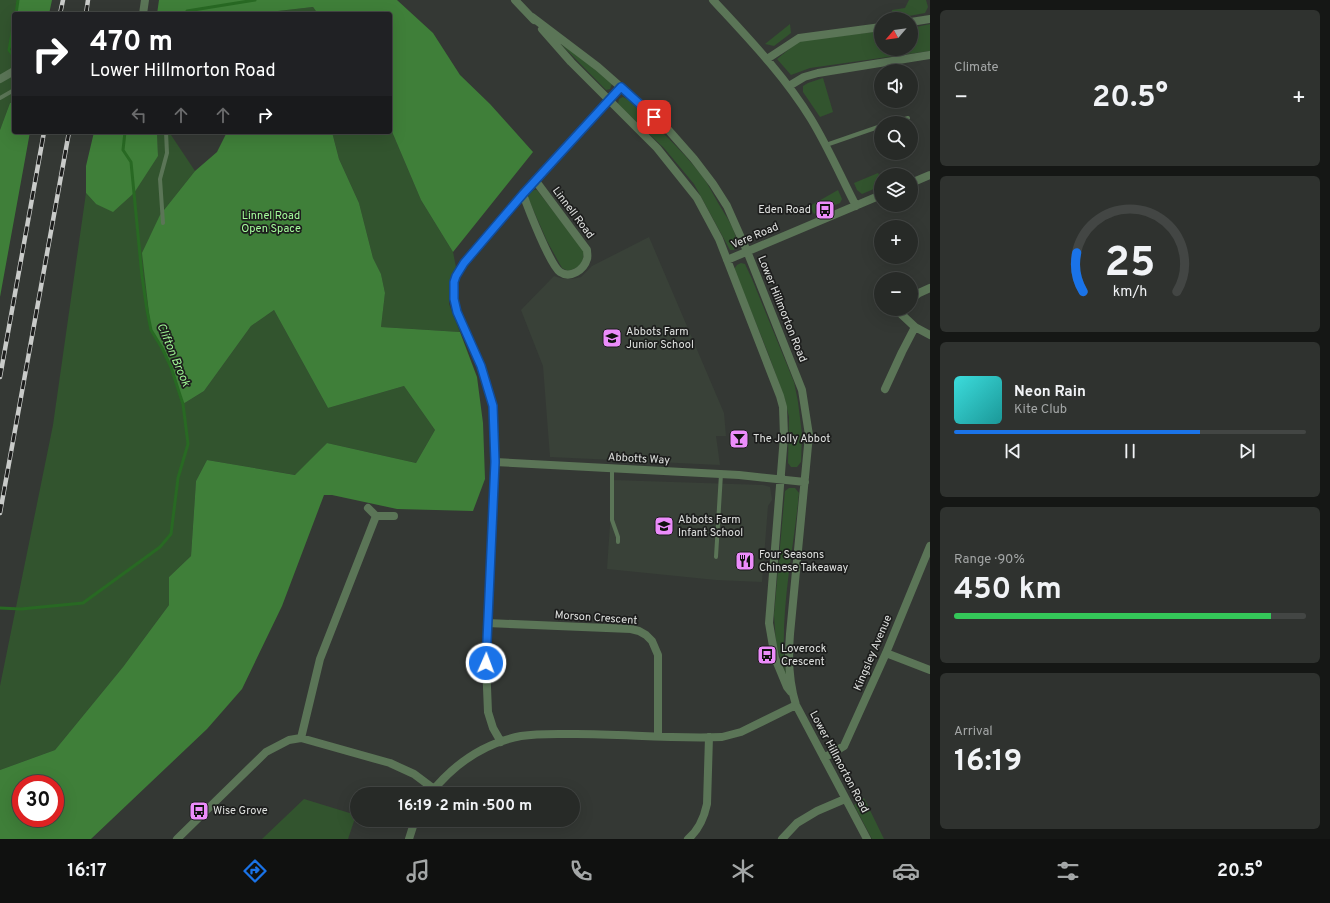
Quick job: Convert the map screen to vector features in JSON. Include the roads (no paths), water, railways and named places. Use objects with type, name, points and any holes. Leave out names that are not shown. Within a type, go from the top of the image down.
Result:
[{"type":"street","points":[[143,12],[145,0]]},
{"type":"street","name":"Lower Hillmorton Road","points":[[515,0],[572,62],[657,148],[697,198],[719,239],[783,407],[784,436],[782,480],[779,498],[769,623],[775,658],[787,687],[793,695]]},
{"type":"street","points":[[713,0],[767,59],[789,86],[811,118],[856,206]]},
{"type":"street","name":"Lower Hillmorton Road","points":[[532,17],[581,53],[664,125],[694,159],[713,184],[727,206],[748,250],[802,390],[809,435],[788,657],[793,695],[796,705],[867,839]]},
{"type":"street","points":[[918,21],[930,19]]},
{"type":"street","points":[[767,59],[799,38],[874,27]]},
{"type":"street","points":[[789,86],[804,77],[818,73],[930,55]]},
{"type":"street","points":[[0,79],[12,72]]},
{"type":"street","points":[[501,742],[493,728],[488,712],[486,663],[495,462],[493,406],[481,366],[457,312],[453,289],[456,276],[464,263],[535,180],[621,87]]},
{"type":"street","points":[[918,180],[930,175]]},
{"type":"street","name":"Linnell Road","points":[[523,194],[556,268],[565,274],[572,274],[580,270],[588,259],[587,250],[535,180]]},
{"type":"street","name":"Vere Road","points":[[727,260],[874,198]]},
{"type":"street","points":[[918,294],[930,288]]},
{"type":"street","points":[[906,316],[916,327],[930,335]]},
{"type":"street","points":[[885,389],[902,352],[916,327]]},
{"type":"street","name":"Abbotts Way","points":[[495,462],[718,474],[805,482]]},
{"type":"street","points":[[368,508],[376,516],[394,516]]},
{"type":"street","points":[[301,738],[320,659],[376,516]]},
{"type":"street","name":"Kingsley Avenue","points":[[824,758],[844,746],[886,653],[930,546]]},
{"type":"street","name":"Morson Crescent","points":[[487,623],[631,629],[646,635],[652,641],[658,655],[658,736]]},
{"type":"street","points":[[886,653],[930,670]]},
{"type":"street","points":[[436,787],[458,765],[471,756],[501,742],[520,736],[537,734],[722,737],[741,732],[796,705]]},
{"type":"street","points":[[688,839],[699,826],[707,804],[709,737]]},
{"type":"street","points":[[177,839],[266,752],[289,740],[301,738],[390,763],[414,774],[427,787]]},
{"type":"street","points":[[782,839],[797,823],[817,811],[845,799]]},
{"type":"street","points":[[409,839],[413,827]]},
{"type":"lane","points":[[0,98],[12,91]]},
{"type":"lane","points":[[826,145],[874,128]]},
{"type":"lane","points":[[163,223],[160,179],[166,153],[166,134]]},
{"type":"lane","points":[[612,468],[612,520],[618,537],[618,542]]},
{"type":"lane","points":[[716,557],[718,474]]},
{"type":"waterway","name":"Clifton Brook","points":[[16,12],[18,0]]},
{"type":"waterway","points":[[186,12],[255,0]]},
{"type":"waterway","name":"Clifton Brook","points":[[12,33],[9,50],[12,54]]},
{"type":"waterway","name":"Clifton Brook","points":[[0,608],[21,609],[83,603],[160,547],[171,534],[178,478],[188,444],[183,404],[171,367],[151,330],[142,276],[131,162],[123,150],[125,134]]},
{"type":"railway","points":[[60,12],[63,0]]},
{"type":"railway","points":[[86,12],[88,0]]},
{"type":"railway","points":[[0,377],[44,134]]},
{"type":"railway","points":[[0,513],[69,134]]},
{"type":"place","name":"Eden Road","points":[[825,210]]},
{"type":"place","name":"Abbots Farm Junior School","points":[[612,338]]},
{"type":"place","name":"The Jolly Abbot","points":[[739,439]]},
{"type":"place","name":"Abbots Farm Infant School","points":[[664,526]]},
{"type":"place","name":"Four Seasons Chinese Takeaway","points":[[745,561]]},
{"type":"place","name":"Loverock Crescent","points":[[767,655]]},
{"type":"place","name":"Wise Grove","points":[[199,811]]},
{"type":"park label","name":"Linnel Road Open Space","points":[[271,222]]}]
